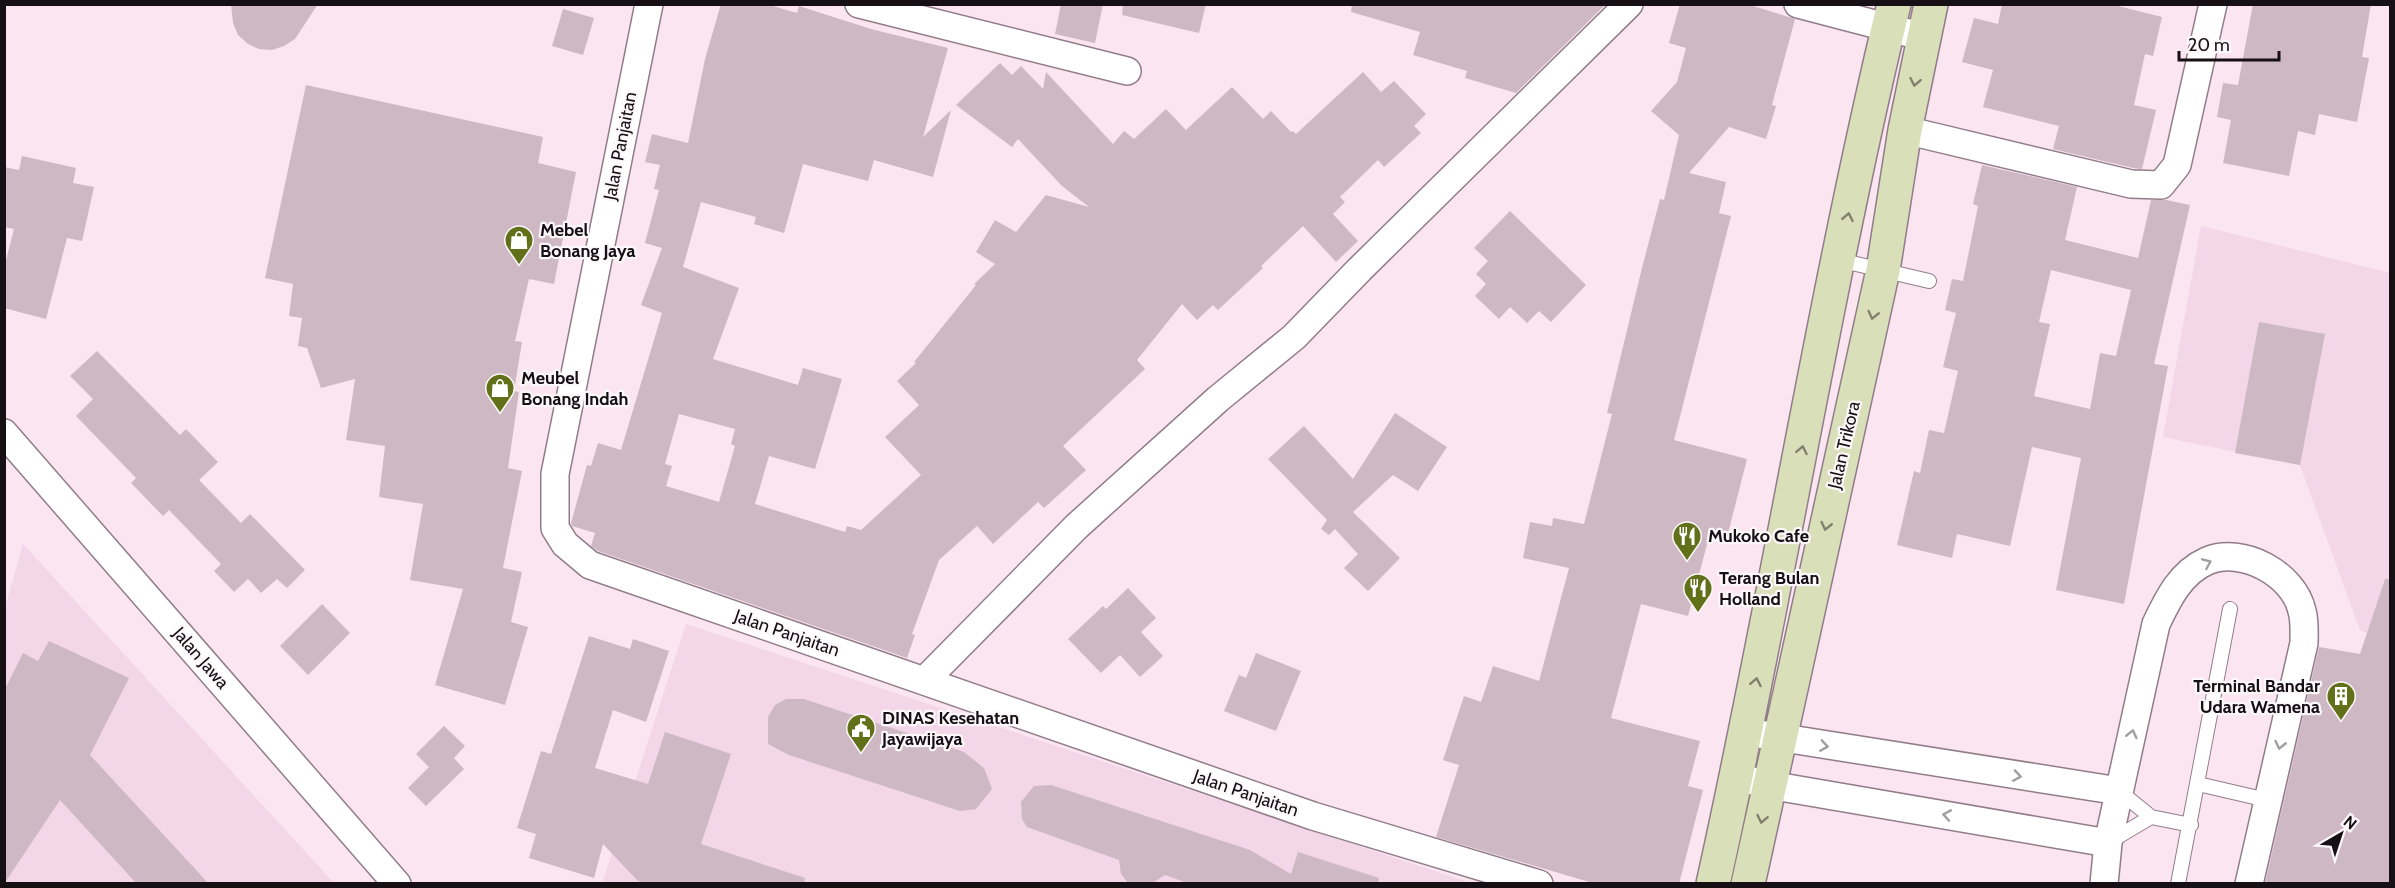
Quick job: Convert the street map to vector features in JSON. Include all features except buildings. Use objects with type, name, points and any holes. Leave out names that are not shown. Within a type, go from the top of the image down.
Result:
[{"type":"main road","name":"Jalan Trikora","points":[[1748,884],[1883,270],[1905,130],[1931,4]]},
{"type":"main road","points":[[1713,884],[1737,777],[1868,114],[1891,17]]},
{"type":"street","name":"Jalan Panjaitan","points":[[649,4],[555,474],[555,528],[565,544],[590,565],[1313,816],[1539,884]]},
{"type":"street","points":[[859,4],[1127,71]]},
{"type":"street","points":[[925,680],[1077,526],[1218,399],[1294,337],[1629,4]]},
{"type":"street","points":[[1798,4],[1891,17],[1924,37]]},
{"type":"street","points":[[1905,130],[2131,183],[2161,185],[2177,165],[2213,4]]},
{"type":"street","name":"Jalan Jawa","points":[[4,433],[397,884]]},
{"type":"street","points":[[2104,884],[2108,843],[2157,624],[2170,594],[2190,572],[2208,561],[2236,556],[2255,560],[2292,589],[2302,610],[2304,643],[2249,884]]},
{"type":"street","points":[[1746,732],[2119,791]]},
{"type":"street","points":[[1737,777],[1769,785],[2108,843]]},
{"type":"lane","points":[[1839,260],[1929,281]]},
{"type":"lane","points":[[2178,884],[2191,825],[2230,609]]},
{"type":"lane","points":[[2198,784],[2267,800]]},
{"type":"lane","points":[[2119,791],[2151,817],[2191,825]]},
{"type":"lane","points":[[2108,843],[2151,817]]},
{"type":"shaded area","points":[[2201,226],[2390,273],[2390,883],[2261,883],[2308,646],[2360,654],[2367,633],[2360,630],[2300,465],[2163,437]]},
{"type":"shaded area","points":[[23,544],[334,883],[5,884],[5,608]]},
{"type":"shaded area","name":"DINAS Kesehatan Jayawijaya","points":[[686,624],[1471,883],[602,884]]},
{"type":"place","name":"Mebel Bonang Jaya","points":[[519,266]]},
{"type":"place","name":"Meubel Bonang Indah","points":[[500,414]]},
{"type":"place","name":"Mukoko Cafe","points":[[1687,562]]},
{"type":"place","name":"Terang Bulan Holland","points":[[1698,614]]},
{"type":"place","name":"Terminal Bandar Udara Wamena","points":[[2341,722]]},
{"type":"place","name":"DINAS Kesehatan Jayawijaya","points":[[861,754]]}]
